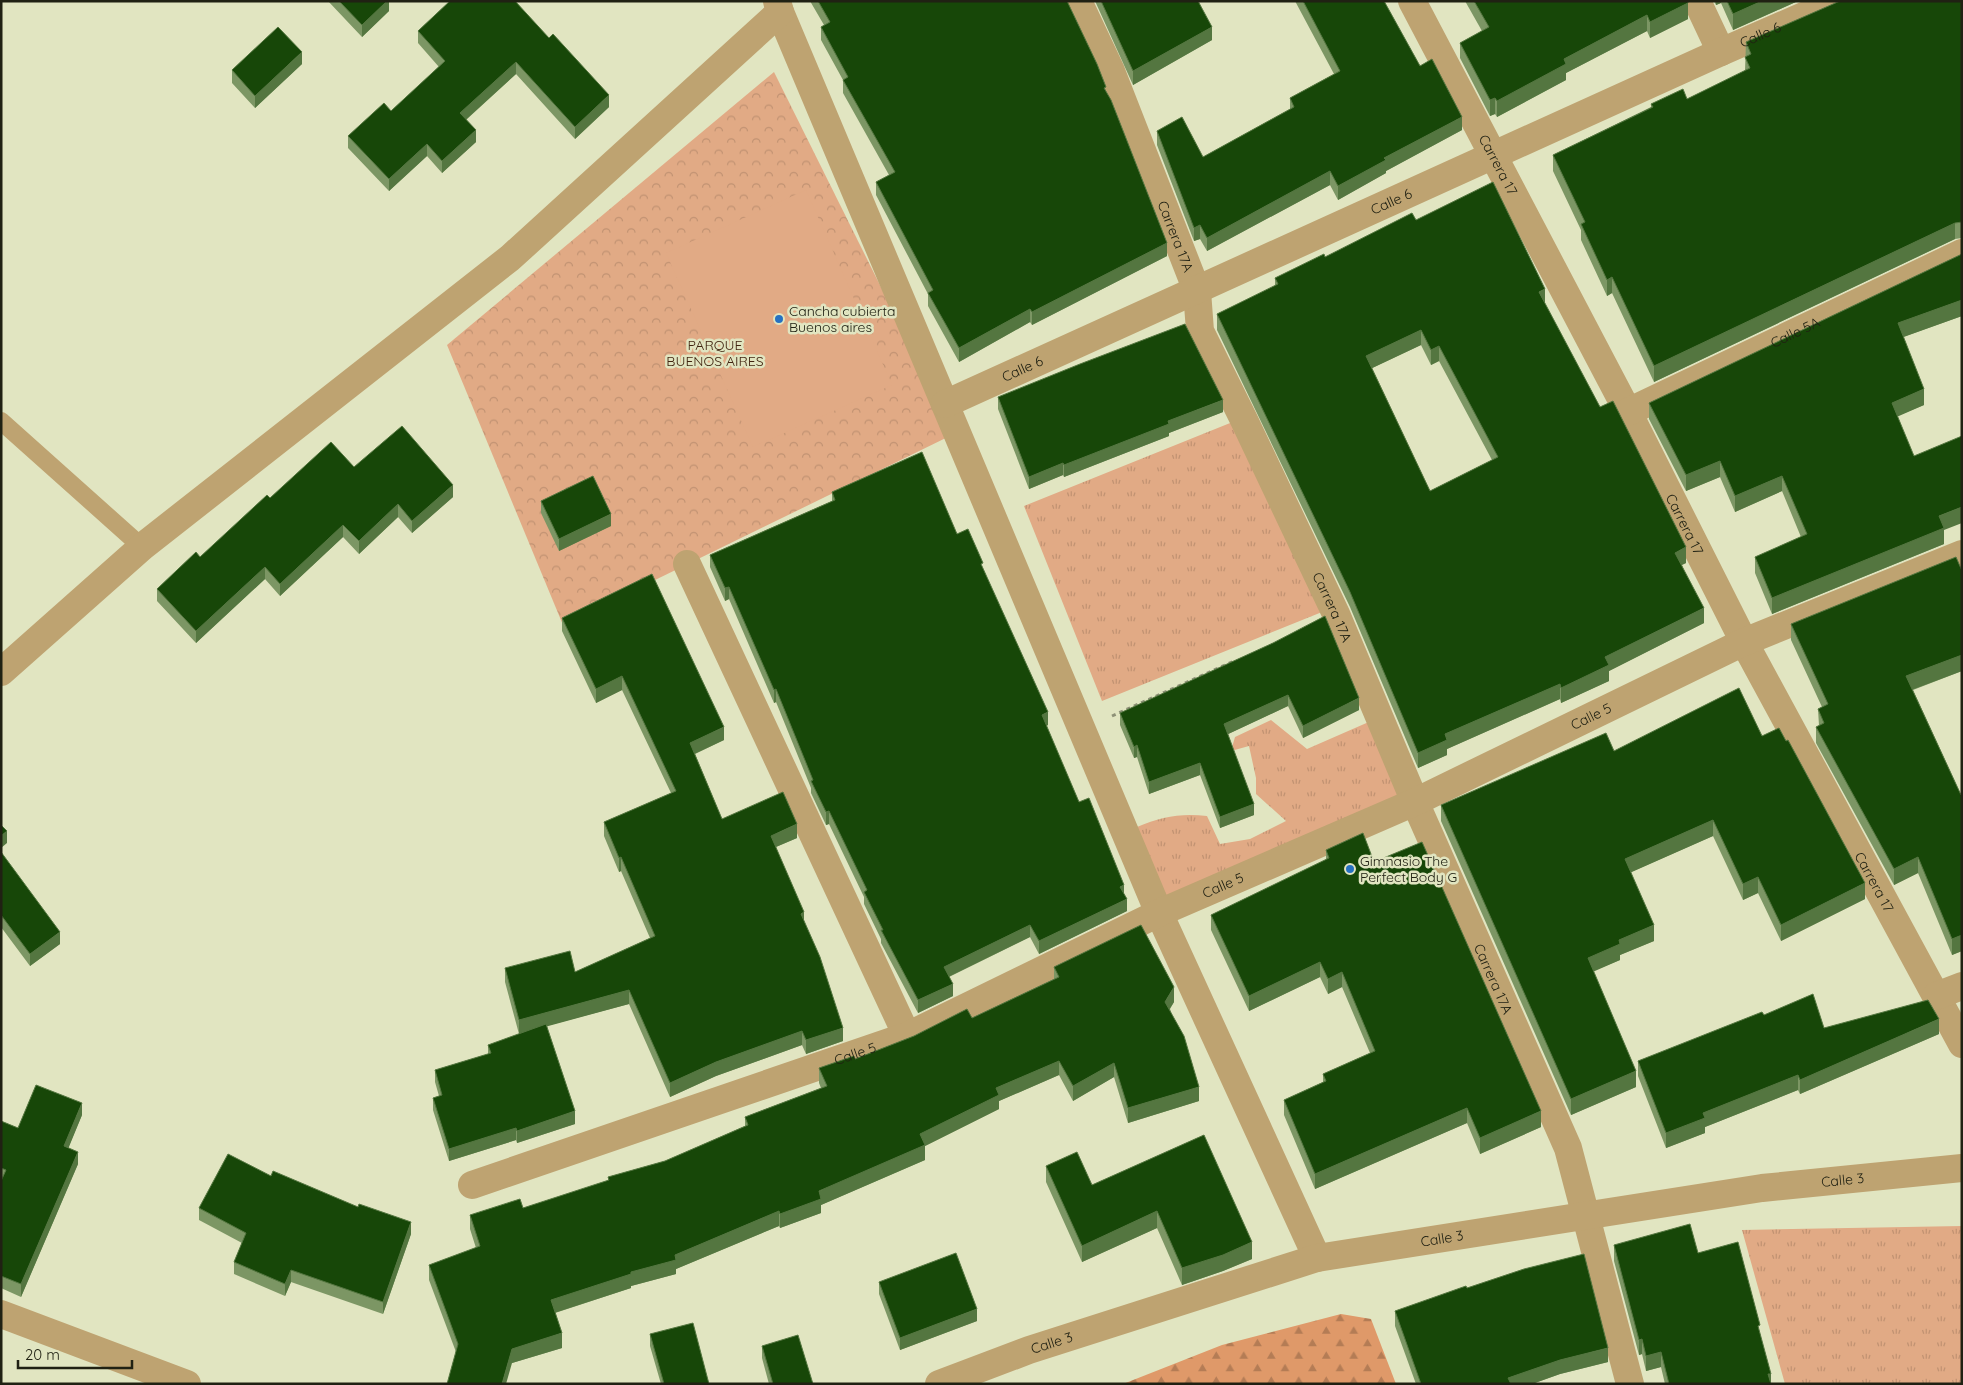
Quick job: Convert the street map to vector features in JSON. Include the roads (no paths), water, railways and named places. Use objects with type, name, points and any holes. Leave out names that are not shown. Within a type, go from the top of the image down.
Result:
[{"type":"street","name":"Carrera 17A","points":[[1078,1],[1112,71],[1197,291],[1200,331],[1246,422],[1336,614],[1415,802],[1568,1148],[1630,1384]]},
{"type":"street","name":"Carrera 17","points":[[1412,1],[1628,412],[1744,642],[1962,1044]]},
{"type":"street","points":[[1698,1],[1721,52]]},
{"type":"street","name":"Calle 6","points":[[945,404],[1721,52],[1838,1]]},
{"type":"street","points":[[1,672],[142,547],[510,258],[778,7],[1159,913],[1317,1258]]},
{"type":"street","name":"Calle 5A","points":[[1628,412],[1962,253]]},
{"type":"street","name":"Calle 5","points":[[472,1185],[907,1036],[1159,913],[1415,802],[1744,642],[1962,554]]},
{"type":"street","points":[[687,564],[907,1036]]},
{"type":"street","points":[[1936,996],[1962,986]]},
{"type":"street","name":"Calle 3","points":[[939,1384],[1029,1350],[1317,1258],[1762,1188],[1962,1168]]},
{"type":"street","points":[[1,1314],[187,1384]]},
{"type":"lane","points":[[1,421],[142,547]]},
{"type":"place","name":"Cancha cubierta Buenos aires","points":[[779,319]]},
{"type":"place","name":"Gimnasio The Perfect Body G","points":[[1350,869]]},
{"type":"park label","name":"PARQUE BUENOS AIRES","points":[[715,354]]}]
